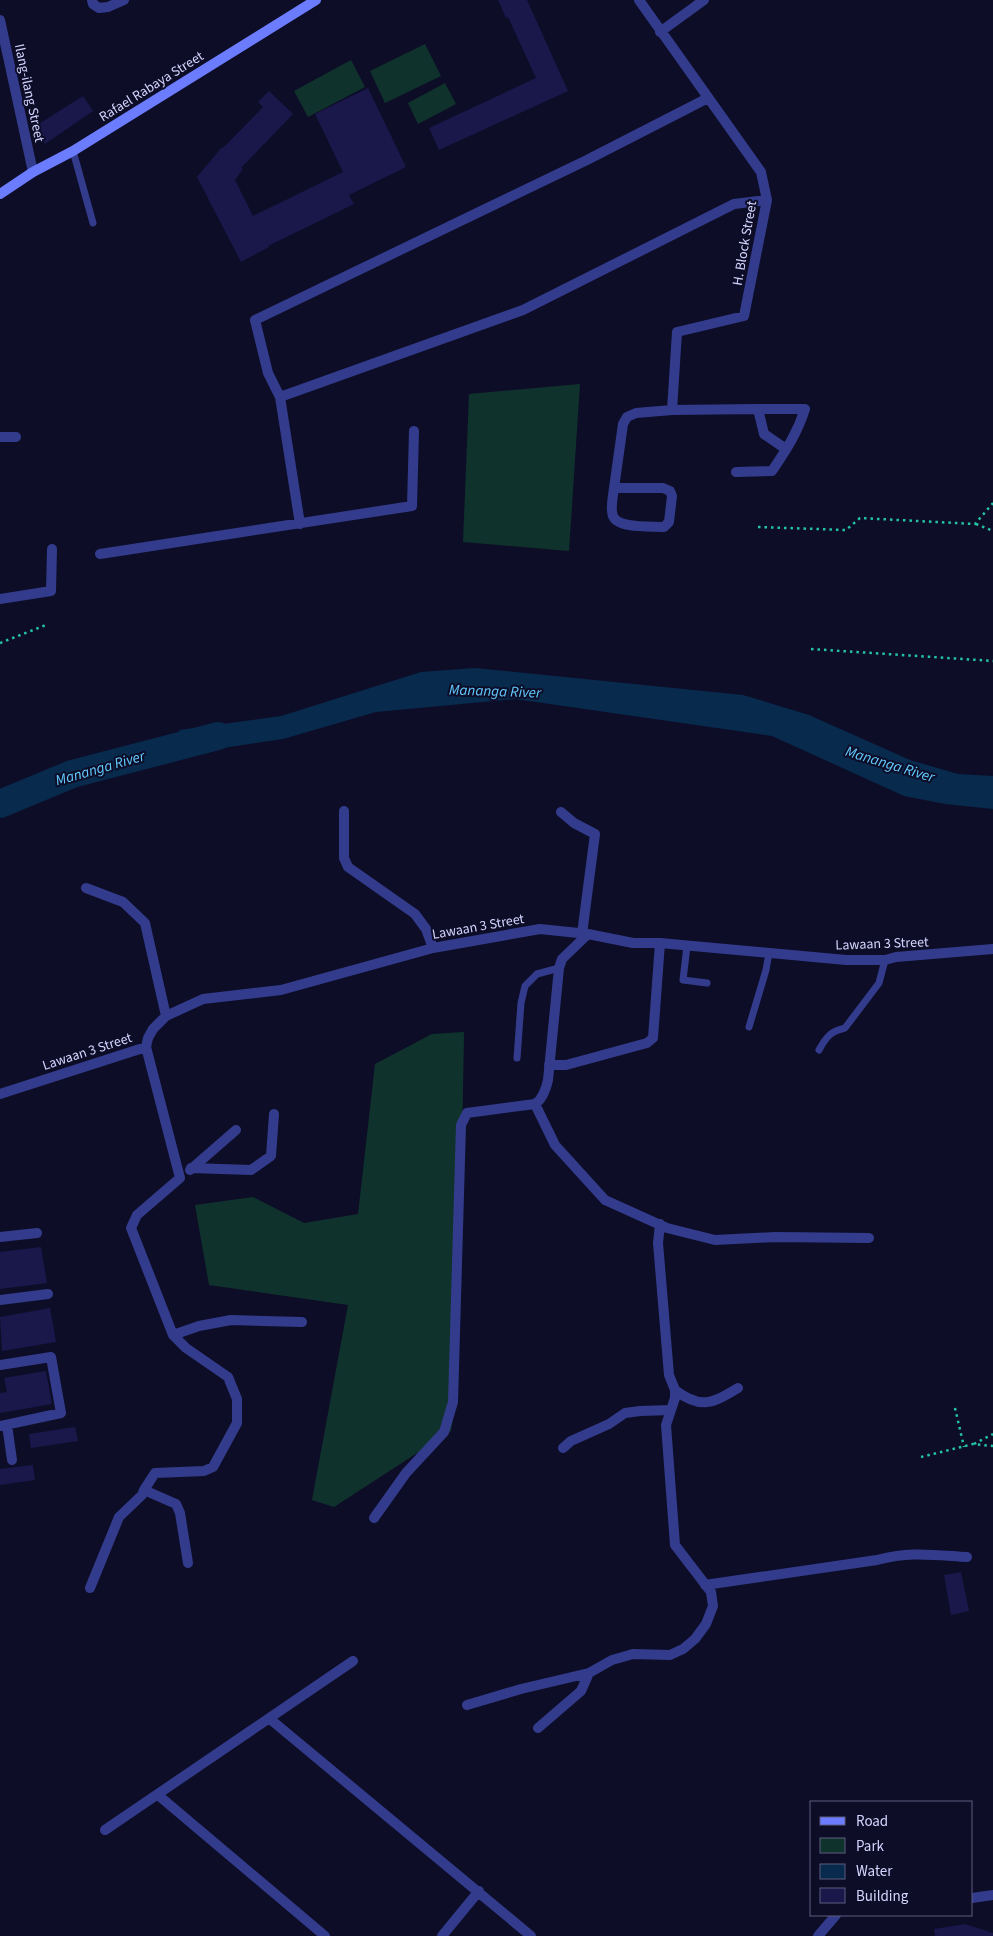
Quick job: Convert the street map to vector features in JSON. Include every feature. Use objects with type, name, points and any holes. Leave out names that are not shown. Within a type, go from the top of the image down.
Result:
[{"type":"main road","name":"Rafael Rabaya Street","points":[[0,194],[34,172],[73,151],[316,0]]},
{"type":"street","points":[[92,0],[93,4],[99,8],[108,7],[124,0]]},
{"type":"street","name":"H. Block Street","points":[[639,0],[761,172],[767,200],[744,316],[677,332],[672,410]]},
{"type":"street","points":[[660,32],[704,0]]},
{"type":"street","name":"Ilang-ilang Street","points":[[0,20],[34,172]]},
{"type":"street","points":[[300,524],[280,397],[268,373],[255,320],[587,160],[708,98]]},
{"type":"street","points":[[280,397],[523,310],[734,204],[767,200]]},
{"type":"street","points":[[758,409],[764,434],[786,449]]},
{"type":"street","points":[[614,488],[663,488],[670,491],[672,496],[669,522],[664,527],[624,525],[616,522],[612,515],[614,488],[623,424],[627,416],[636,413],[672,410],[805,409],[798,430],[772,471],[736,472]]},
{"type":"street","points":[[100,554],[412,506],[414,431]]},
{"type":"street","points":[[0,437],[16,437]]},
{"type":"street","points":[[0,599],[51,591],[52,549]]},
{"type":"street","points":[[344,811],[344,858],[348,868],[415,914],[426,928],[433,948]]},
{"type":"street","points":[[374,1518],[406,1473],[444,1432],[453,1402],[461,1125],[467,1113],[535,1104],[546,1091],[559,968],[562,959],[585,934],[590,862],[595,834],[574,823],[560,812]]},
{"type":"street","points":[[86,888],[123,902],[145,923],[166,1016]]},
{"type":"street","name":"Lawaan 3 Street","points":[[1,1092],[146,1047],[148,1038],[153,1030],[166,1016],[204,999],[281,990],[433,948],[540,929],[585,934],[633,943],[660,943],[846,960],[885,960],[896,957],[993,950]]},
{"type":"street","points":[[549,1065],[566,1065],[647,1043],[653,1038],[660,943]]},
{"type":"street","points":[[146,1047],[180,1178]]},
{"type":"street","points":[[535,1104],[555,1145],[605,1200],[660,1224],[715,1240],[775,1237],[869,1238]]},
{"type":"street","points":[[191,1168],[251,1170],[271,1156],[274,1114]]},
{"type":"street","points":[[90,1588],[120,1517],[142,1495],[155,1473],[204,1471],[213,1467],[238,1423],[238,1398],[228,1377],[186,1348],[173,1335],[131,1228],[137,1215],[236,1130]]},
{"type":"street","points":[[660,1224],[658,1243],[669,1374],[675,1390],[685,1398],[702,1403],[716,1402],[738,1388]]},
{"type":"street","points":[[0,1238],[37,1233]]},
{"type":"street","points":[[0,1300],[48,1294]]},
{"type":"street","points":[[173,1335],[199,1326],[231,1320],[302,1322]]},
{"type":"street","points":[[0,1365],[51,1357],[61,1413],[3,1425],[12,1460]]},
{"type":"street","points":[[467,1705],[560,1679],[589,1673],[612,1660],[632,1654],[670,1655],[683,1649],[695,1639],[709,1619],[713,1606],[711,1592],[675,1545],[666,1425],[675,1390]]},
{"type":"street","points":[[563,1448],[570,1441],[608,1424],[625,1413],[671,1410]]},
{"type":"street","points":[[144,1490],[176,1504],[180,1513],[188,1563]]},
{"type":"street","points":[[705,1585],[877,1560],[895,1555],[966,1556]]},
{"type":"street","points":[[105,1830],[353,1661]]},
{"type":"street","points":[[538,1728],[581,1691],[589,1673]]},
{"type":"street","points":[[270,1719],[531,1936]]},
{"type":"street","points":[[158,1795],[325,1936]]},
{"type":"street","points":[[442,1936],[479,1892]]},
{"type":"street","points":[[973,1898],[993,1895]]},
{"type":"street","points":[[818,1936],[835,1916]]},
{"type":"lane","points":[[73,151],[93,223]]},
{"type":"lane","points":[[687,946],[683,980],[707,983]]},
{"type":"lane","points":[[749,1027],[766,970],[769,952]]},
{"type":"lane","points":[[819,1050],[826,1038],[834,1031],[845,1028],[873,992],[882,975],[885,960]]},
{"type":"lane","points":[[517,1058],[521,1002],[525,986],[537,974],[559,968]]},
{"type":"path","points":[[975,524],[993,503]]},
{"type":"path","points":[[758,527],[846,530],[860,518],[975,524],[993,531]]},
{"type":"path","points":[[0,643],[46,625]]},
{"type":"path","points":[[811,649],[993,661]]},
{"type":"path","points":[[955,1408],[964,1447]]},
{"type":"path","points":[[921,1457],[964,1447],[993,1434]]},
{"type":"path","points":[[973,1444],[993,1446]]},
{"type":"green space","points":[[425,44],[441,76],[385,103],[370,71]]},
{"type":"green space","points":[[351,60],[365,87],[308,117],[294,91]]},
{"type":"green space","points":[[445,83],[456,104],[418,124],[408,103]]},
{"type":"green space","points":[[580,384],[569,551],[463,542],[469,394]]},
{"type":"green space","points":[[464,1032],[458,1389],[451,1431],[334,1507],[312,1500],[348,1305],[209,1285],[195,1205],[253,1197],[304,1223],[358,1214],[375,1064],[432,1034]]},
{"type":"water","points":[[475,668],[743,695],[809,715],[910,760],[958,774],[993,776],[993,809],[945,804],[904,796],[772,736],[515,699],[376,712],[283,739],[183,754],[179,730],[281,716],[421,672]]},
{"type":"building","points":[[498,0],[527,0],[568,91],[439,150],[429,128],[536,78],[508,17],[506,18]]},
{"type":"building","points":[[368,88],[406,167],[349,195],[354,204],[268,246],[241,262],[197,177],[222,147],[263,107],[258,102],[269,91],[293,114],[241,168],[243,169],[235,180],[253,216],[343,172],[315,114]]},
{"type":"building","points":[[83,96],[93,111],[45,144],[34,127]]},
{"type":"building","points":[[41,1247],[47,1283],[0,1289],[0,1252]]},
{"type":"building","points":[[50,1308],[56,1342],[2,1351],[0,1317]]},
{"type":"building","points":[[46,1371],[52,1404],[0,1413],[0,1393],[7,1392],[4,1378]]},
{"type":"building","points":[[75,1427],[78,1441],[31,1448],[29,1434]]},
{"type":"building","points":[[33,1465],[35,1480],[0,1485],[0,1469]]},
{"type":"building","points":[[961,1572],[969,1611],[951,1615],[944,1575]]},
{"type":"building","points":[[965,1924],[993,1933],[993,1936],[935,1936],[934,1929]]},
{"type":"waterway","name":"Mananga River","points":[[0,804],[72,774],[218,736]]}]
